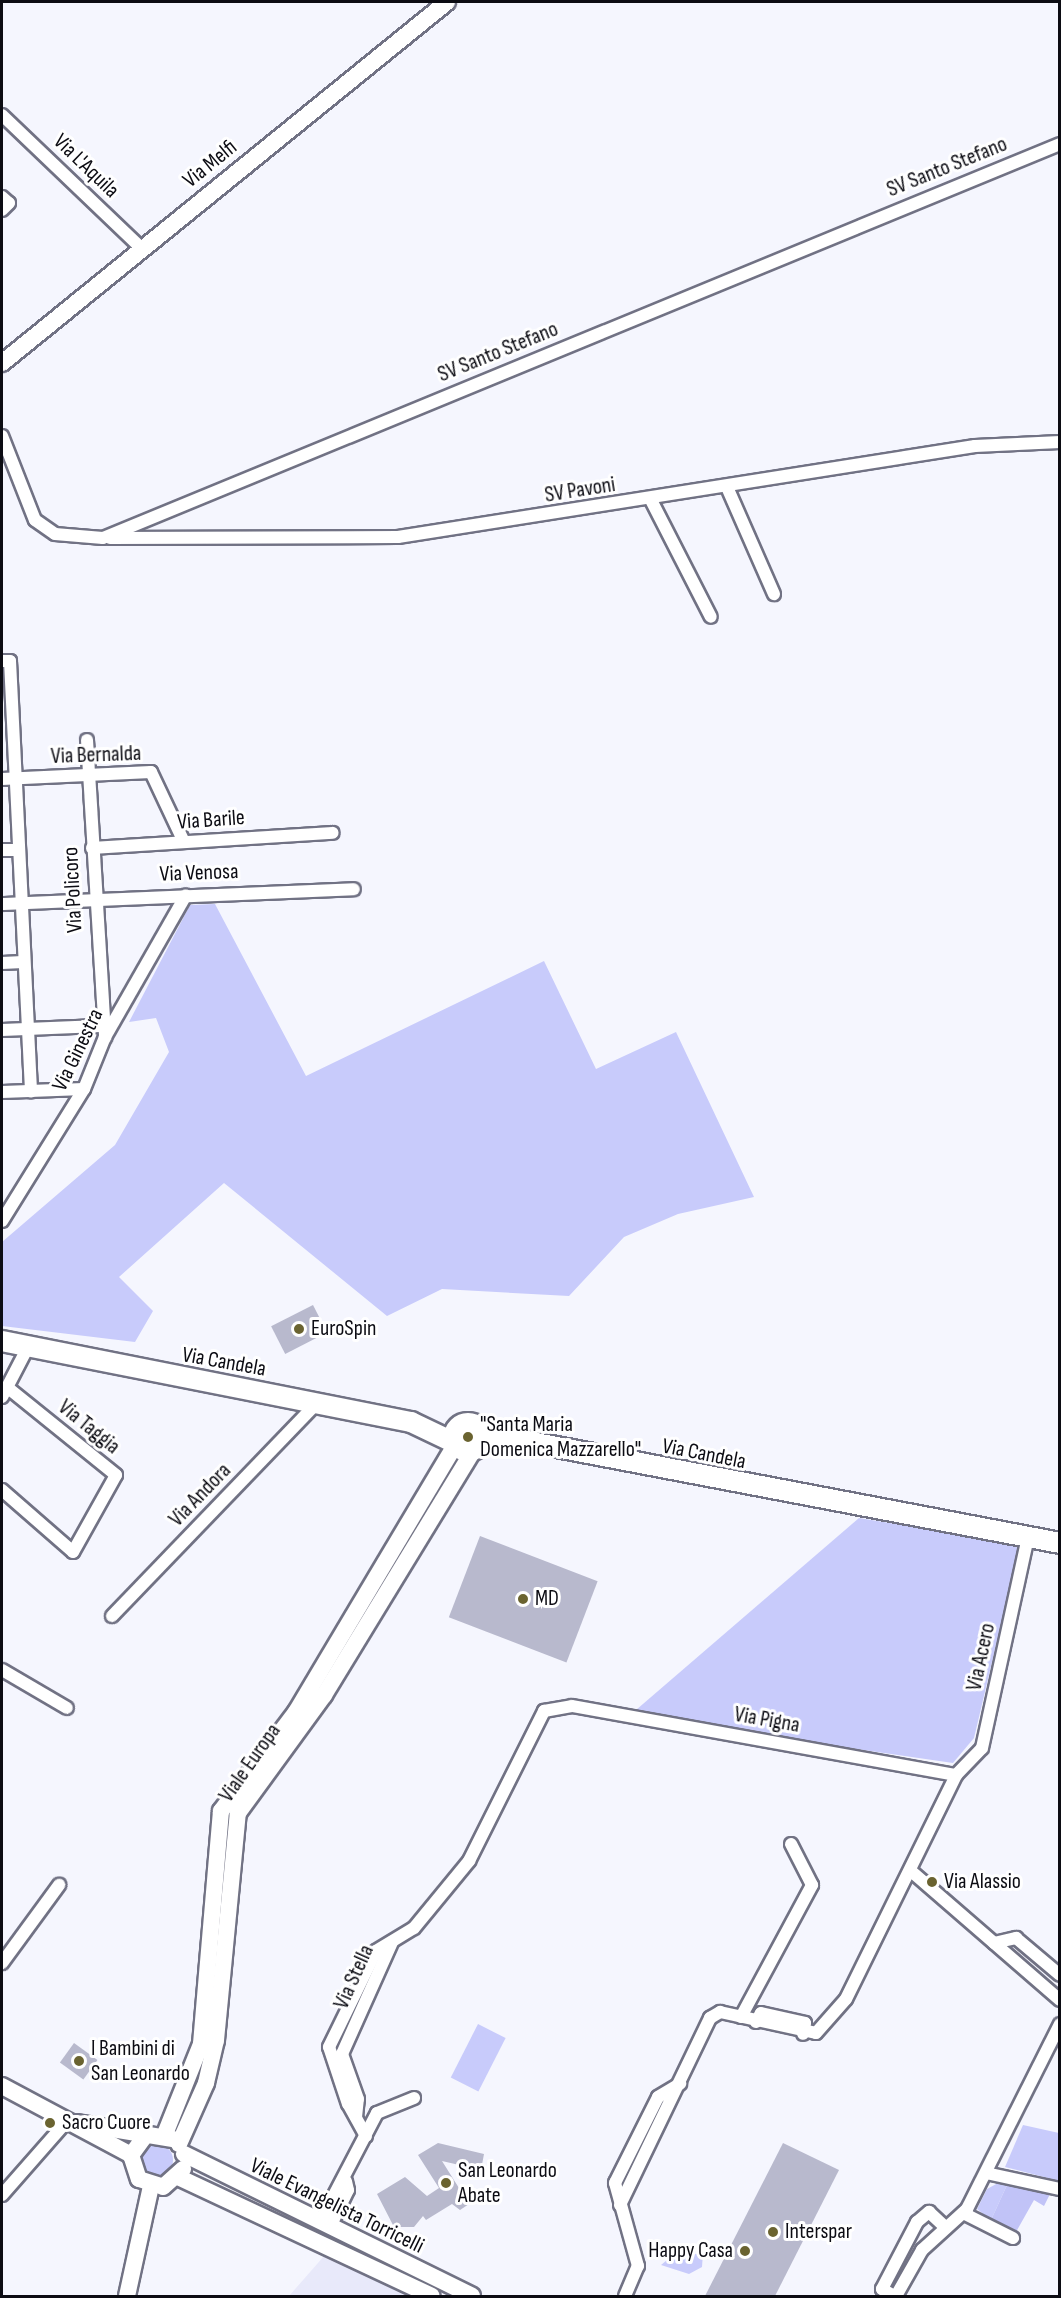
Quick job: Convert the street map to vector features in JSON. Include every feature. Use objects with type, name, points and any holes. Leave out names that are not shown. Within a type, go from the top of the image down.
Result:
[{"type":"main road","name":"Via Candela","points":[[2,1341],[27,1349],[317,1403],[468,1439],[1059,1544]]},
{"type":"street","name":"Via Melfi","points":[[2,363],[447,2]]},
{"type":"street","name":"Via L'Aquila","points":[[2,116],[141,248]]},
{"type":"street","name":"SV Santo Stefano","points":[[2,436],[35,520],[55,534],[103,538],[1059,144]]},
{"type":"street","name":"SV Pavoni","points":[[103,538],[398,537],[651,500],[975,446],[1059,442]]},
{"type":"street","points":[[727,487],[774,594]]},
{"type":"street","points":[[651,500],[711,617]]},
{"type":"street","points":[[6,661],[8,779],[18,850],[31,1091]]},
{"type":"street","name":"Via Policoro","points":[[87,740],[103,1031]]},
{"type":"street","name":"Via Bernalda","points":[[8,779],[152,772],[184,842]]},
{"type":"street","name":"Via Barile","points":[[92,848],[333,832]]},
{"type":"street","points":[[2,850],[18,850]]},
{"type":"street","name":"Via Venosa","points":[[2,903],[354,889]]},
{"type":"street","name":"Via Ginestra","points":[[2,1221],[84,1089],[103,1031],[186,895]]},
{"type":"street","points":[[2,963],[23,962]]},
{"type":"street","points":[[2,1030],[103,1031]]},
{"type":"street","points":[[2,1093],[84,1089]]},
{"type":"street","name":"Via Taggia","points":[[2,1490],[73,1551],[116,1475],[4,1392],[27,1349]]},
{"type":"street","name":"Via Andora","points":[[112,1616],[317,1403]]},
{"type":"street","name":"Viale Europa","points":[[176,2144],[201,2044],[221,1811],[296,1712],[468,1439]]},
{"type":"street","name":"Via Acero","points":[[956,1775],[982,1748],[1028,1538]]},
{"type":"street","points":[[2,1670],[67,1708]]},
{"type":"street","name":"Via Pigna","points":[[392,1942],[414,1928],[469,1861],[520,1751],[544,1711],[552,1707],[572,1706],[956,1775]]},
{"type":"street","points":[[625,2296],[638,2266],[615,2183],[658,2097],[680,2084],[710,2018],[720,2013],[756,2022],[761,2013],[805,2023],[803,2034],[826,2027],[846,1999],[911,1871],[956,1775]]},
{"type":"street","points":[[741,2017],[812,1885],[791,1844]]},
{"type":"street","points":[[911,1871],[1059,2000]]},
{"type":"street","points":[[2,1963],[59,1885]]},
{"type":"street","points":[[994,1943],[1016,1938],[1059,1976]]},
{"type":"street","name":"Via Stella","points":[[366,2136],[329,2047],[376,1951],[392,1942]]},
{"type":"street","points":[[945,2227],[929,2212],[917,2222],[882,2289],[895,2296],[922,2250],[963,2213],[986,2173],[1059,2024]]},
{"type":"street","points":[[3,2090],[72,2122],[131,2155]]},
{"type":"street","points":[[325,2224],[348,2190],[346,2181],[377,2113],[414,2098]]},
{"type":"street","points":[[72,2122],[145,2136],[176,2144],[178,2177],[163,2187],[151,2186],[133,2172],[131,2155],[145,2136]]},
{"type":"street","points":[[2,2195],[72,2122]]},
{"type":"street","name":"Viale Evangelista Torricelli","points":[[176,2144],[325,2224],[472,2296]]},
{"type":"street","points":[[986,2173],[1059,2189]]},
{"type":"street","name":"Viale Evangelista Torricelli","points":[[178,2177],[432,2296]]},
{"type":"street","points":[[127,2296],[151,2186]]},
{"type":"street","points":[[963,2213],[1013,2238]]},
{"type":"shaded area","points":[[215,904],[306,1076],[544,961],[596,1069],[676,1032],[754,1197],[678,1214],[624,1237],[569,1296],[442,1289],[387,1316],[224,1183],[119,1277],[153,1311],[135,1342],[2,1326],[2,1242],[115,1145],[169,1052],[156,1018],[129,1022],[190,905]]},
{"type":"shaded area","points":[[859,1518],[1020,1544],[974,1738],[953,1763],[629,1716]]},
{"type":"shaded area","points":[[478,2024],[506,2038],[478,2092],[451,2077]]},
{"type":"shaded area","points":[[1023,2125],[1059,2133],[1059,2181],[1005,2167]]},
{"type":"shaded area","points":[[157,2144],[168,2149],[173,2160],[168,2171],[157,2176],[146,2171],[141,2160],[146,2149]]},
{"type":"shaded area","points":[[998,2183],[1007,2185],[991,2220],[977,2209],[987,2189]]},
{"type":"shaded area","points":[[1007,2185],[1050,2194],[1044,2206],[1034,2200],[1016,2232],[991,2220]]},
{"type":"shaded area","points":[[679,2250],[679,2256],[703,2253],[702,2267],[689,2274],[661,2265]]},
{"type":"shaded area","points":[[325,2255],[330,2258],[411,2296],[289,2296]]},
{"type":"building","name":"EuroSpin","points":[[313,1305],[327,1333],[285,1354],[271,1326]]},
{"type":"building","name":"MD","points":[[480,1536],[598,1581],[566,1662],[449,1617]]},
{"type":"building","name":"I Bambini di San Leonardo","points":[[74,2043],[97,2060],[83,2079],[60,2062]]},
{"type":"building","name":"San Leonardo Abate","points":[[438,2143],[484,2154],[481,2170],[442,2161],[469,2204],[460,2210],[452,2204],[426,2220],[423,2216],[414,2227],[394,2227],[377,2194],[405,2177],[427,2196],[439,2188],[418,2155]]},
{"type":"building","name":"Interspar","points":[[783,2143],[839,2170],[775,2296],[705,2296]]},
{"type":"place","name":"EuroSpin","points":[[299,1329]]},
{"type":"place","name":"\"Santa Maria Domenica Mazzarello\"","points":[[468,1437]]},
{"type":"place","name":"MD","points":[[523,1599]]},
{"type":"place","name":"Via Alassio","points":[[932,1882]]},
{"type":"place","name":"I Bambini di San Leonardo","points":[[79,2061]]},
{"type":"place","name":"Sacro Cuore","points":[[50,2123]]},
{"type":"place","name":"San Leonardo Abate","points":[[446,2183]]},
{"type":"place","name":"Interspar","points":[[773,2232]]},
{"type":"place","name":"Happy Casa","points":[[745,2251]]}]
